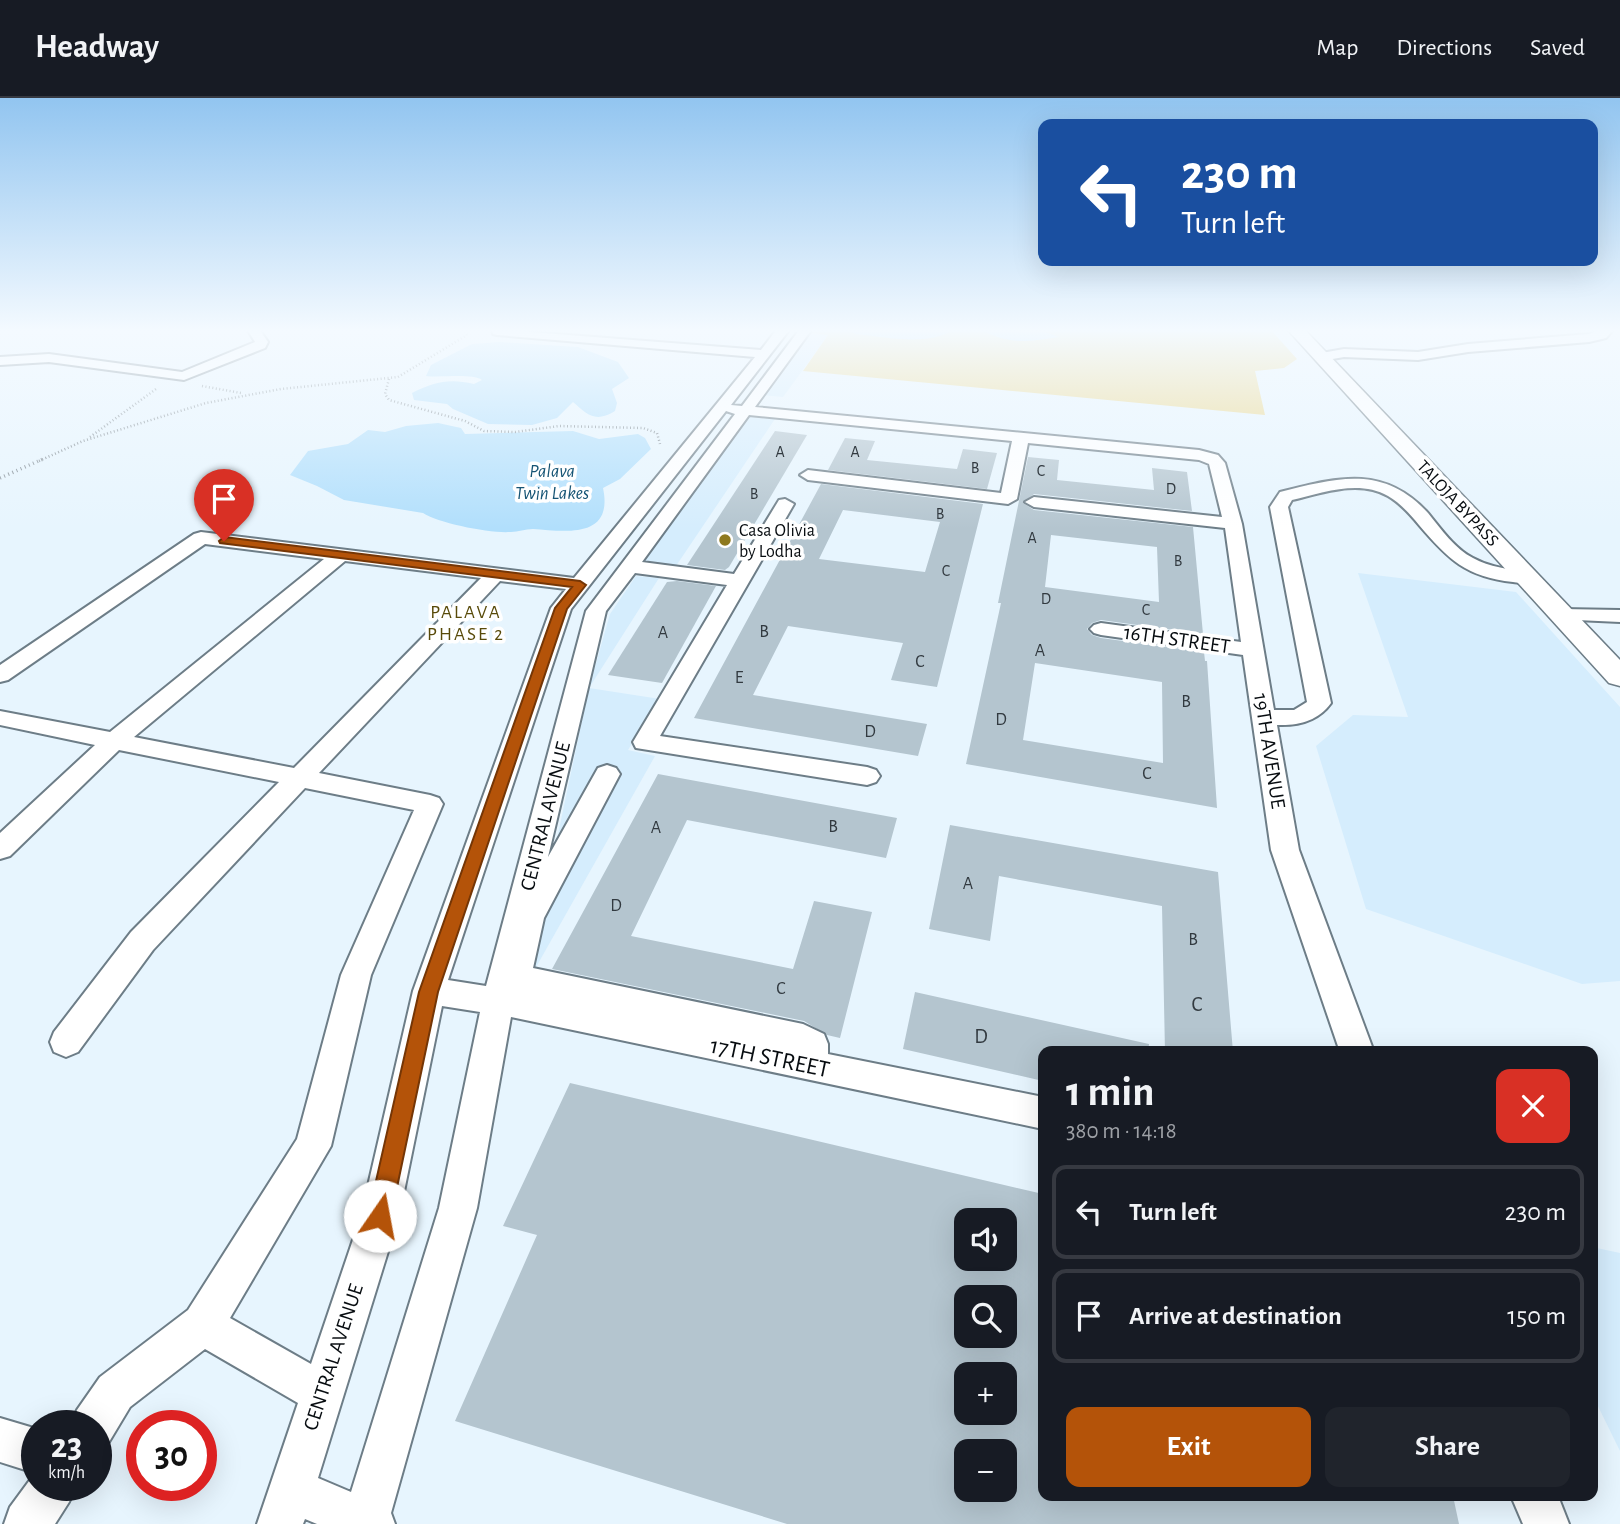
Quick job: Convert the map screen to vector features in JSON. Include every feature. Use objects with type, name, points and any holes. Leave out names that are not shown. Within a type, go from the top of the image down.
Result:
[{"type":"main road","name":"TALOJA BYPASS","points":[[1357,396],[1620,677]]},
{"type":"street","name":"CENTRAL AVENUE","points":[[367,1523],[458,1208],[498,1001],[596,611],[742,396]]},
{"type":"street","name":"CENTRAL AVENUE","points":[[284,1507],[380,1216],[429,992],[561,608],[747,396]]},
{"type":"street","points":[[735,409],[1021,437],[1008,499],[808,475]]},
{"type":"street","name":"19TH AVENUE","points":[[1021,437],[1199,455],[1212,458],[1217,463],[1233,524],[1285,850],[1355,1046]]},
{"type":"street","points":[[1264,717],[1287,719],[1313,710],[1319,703],[1279,507],[1286,496],[1347,482],[1391,489],[1409,503],[1452,553],[1466,562],[1499,575],[1528,578]]},
{"type":"street","points":[[1034,502],[1233,524]]},
{"type":"street","points":[[785,504],[645,742],[867,776]]},
{"type":"street","points":[[0,675],[201,538],[580,585]]},
{"type":"street","points":[[0,849],[114,741],[341,555]]},
{"type":"street","points":[[629,566],[740,581]]},
{"type":"street","points":[[66,1042],[142,942],[496,574]]},
{"type":"street","points":[[1562,615],[1620,617]]},
{"type":"street","name":"16TH STREET","points":[[1101,629],[1254,650]]},
{"type":"street","points":[[0,718],[430,804],[356,975],[313,1146],[203,1325],[115,1392],[103,1410]]},
{"type":"street","points":[[607,774],[529,918],[517,973],[525,979],[539,983],[803,1039],[812,1044],[811,1065]]},
{"type":"street","name":"17TH STREET","points":[[429,992],[498,1001],[1038,1112]]},
{"type":"street","points":[[203,1325],[321,1393]]},
{"type":"street","points":[[0,1440],[21,1446]]},
{"type":"street","points":[[27,1524],[43,1501]]},
{"type":"street","points":[[1536,1501],[1546,1524]]},
{"type":"street","points":[[284,1507],[367,1523]]},
{"type":"path","points":[[83,441],[145,396]]},
{"type":"path","points":[[0,478],[83,441],[206,403],[239,396]]},
{"type":"path","points":[[386,396],[389,400],[465,421],[484,431],[515,432],[559,426],[643,428],[657,433],[660,444]]},
{"type":"shaded area","points":[[1061,396],[1261,396],[1265,415]]},
{"type":"shaded area","points":[[749,413],[777,416],[676,566],[639,561]]},
{"type":"shaded area","points":[[1358,573],[1516,592],[1620,707],[1620,981],[1582,984],[1366,909],[1316,746],[1353,715],[1408,717]]},
{"type":"shaded area","points":[[636,576],[659,578],[589,688],[610,614]]},
{"type":"shaded area","points":[[589,688],[660,699],[628,750],[655,756],[526,985]]},
{"type":"shaded area","points":[[1598,1248],[1620,1253],[1620,1451],[1598,1406]]},
{"type":"water","points":[[413,396],[614,396],[617,403],[615,411],[597,417],[583,411],[573,402],[557,418],[532,425],[488,424],[447,404],[414,400]]},
{"type":"water","name":"Palava Twin Lakes","points":[[438,423],[461,428],[465,434],[573,431],[599,439],[638,434],[645,438],[651,449],[620,479],[603,488],[604,505],[601,517],[584,529],[572,531],[533,529],[502,532],[466,527],[423,513],[344,500],[290,475],[308,451],[348,444],[368,430],[385,432],[406,426]]},
{"type":"building","points":[[775,431],[807,435],[729,567],[725,570],[687,565]]},
{"type":"building","points":[[845,438],[875,441],[867,460],[957,469],[963,449],[997,453],[987,489],[828,470]]},
{"type":"building","points":[[1028,457],[1059,460],[1057,480],[1154,490],[1152,468],[1187,472],[1192,511],[1034,494],[1023,503],[1034,510],[1193,527],[1203,634],[1101,620],[1092,623],[1087,629],[1092,635],[1101,638],[1204,652],[1207,661],[1217,808],[966,764],[1001,603],[998,603]],"holes":[[[1051,535],[1157,547],[1159,602],[1045,587]],[[1035,663],[1162,682],[1163,763],[1023,740]]]},
{"type":"building","points":[[821,484],[983,504],[937,687],[891,680],[903,643],[788,626],[753,695],[927,724],[918,756],[694,718]],"holes":[[[843,510],[940,522],[925,572],[819,559]]]},
{"type":"building","points":[[667,582],[716,586],[662,683],[608,675]]},
{"type":"building","points":[[658,774],[897,818],[886,858],[687,820],[631,936],[793,969],[814,901],[872,912],[840,1038],[827,1035],[804,1021],[552,969]]},
{"type":"building","points":[[950,825],[1218,872],[1232,1046],[1165,1046],[1162,906],[999,876],[990,941],[929,929]]},
{"type":"building","points":[[915,992],[1149,1044],[1038,1046],[1038,1080],[903,1049]]},
{"type":"building","points":[[570,1083],[1038,1193],[1038,1501],[1454,1501],[1459,1524],[787,1524],[455,1421],[537,1235],[503,1226]]},
{"type":"place","name":"Casa Olivia by Lodha","points":[[725,540]]},
{"type":"district","name":"PALAVA PHASE 2","points":[[466,622]]},
{"type":"route","points":[[224,541],[580,585],[561,608],[429,992],[380,1216]]}]
